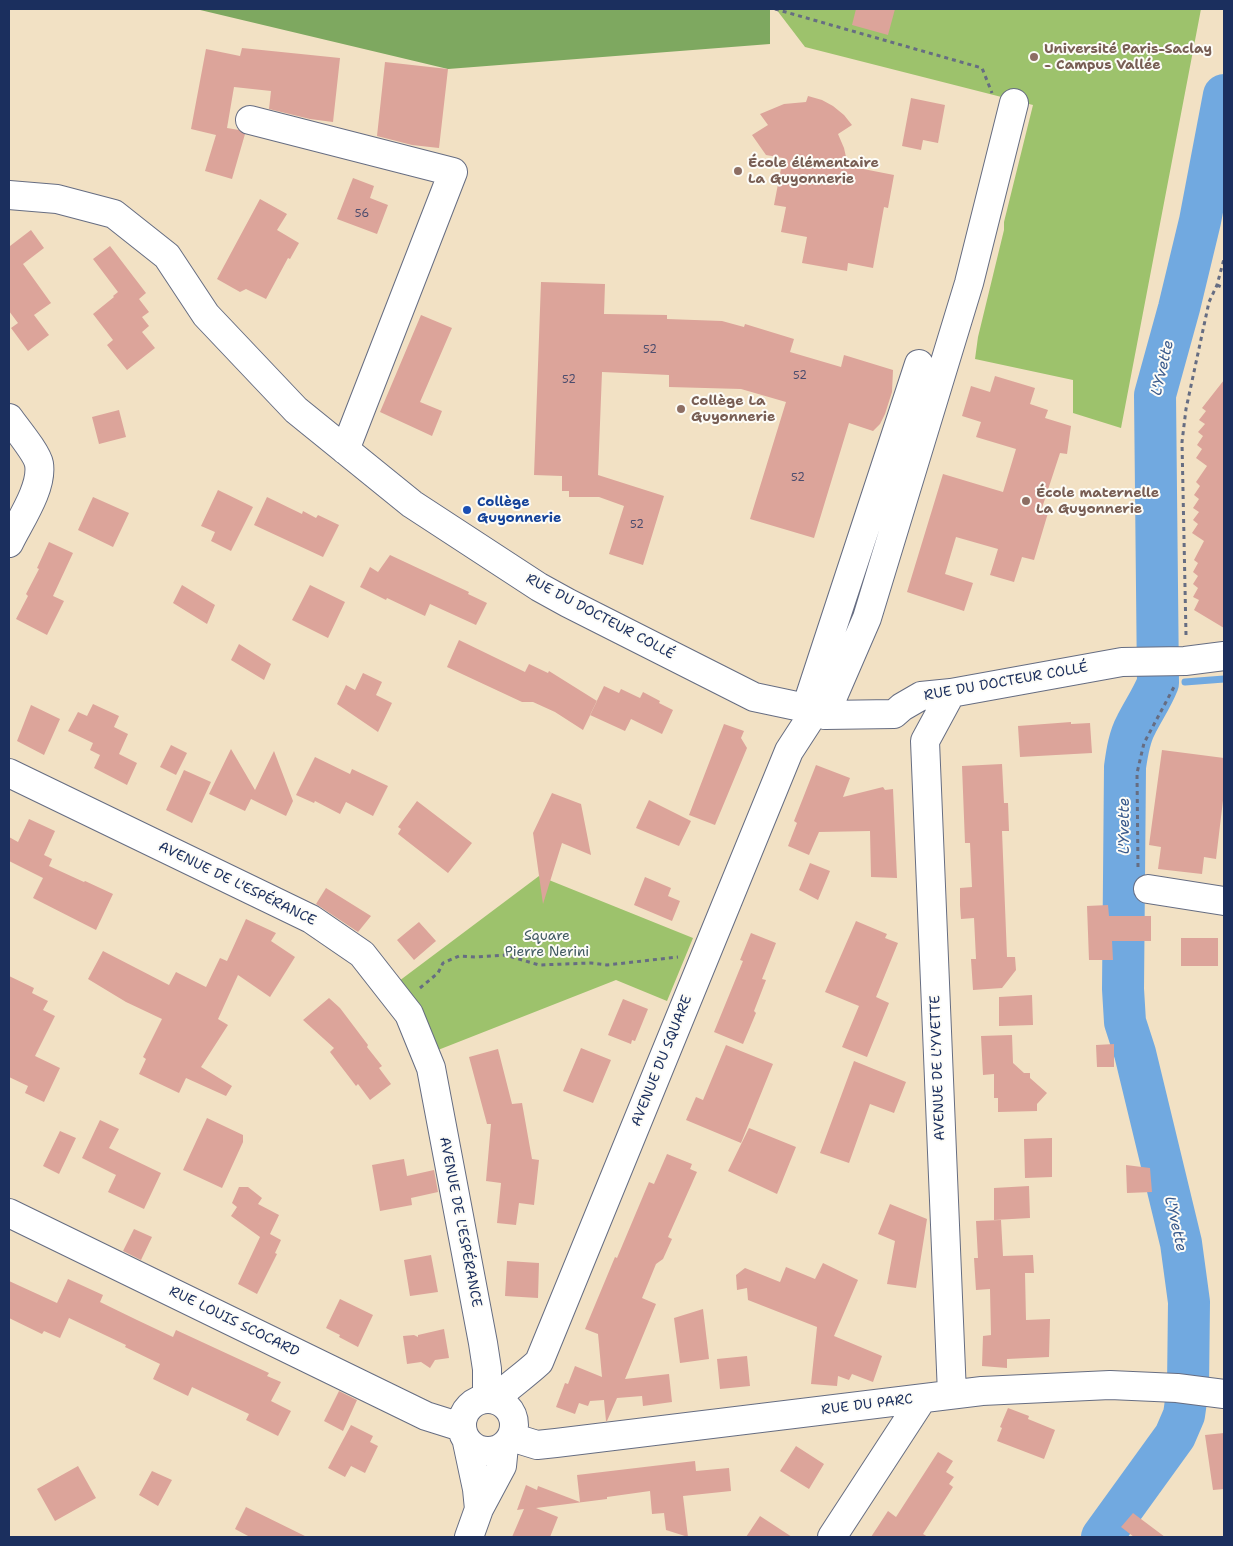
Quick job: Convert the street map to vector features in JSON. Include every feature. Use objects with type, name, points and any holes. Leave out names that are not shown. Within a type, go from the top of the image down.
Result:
[{"type":"street","points":[[815,711],[867,618],[969,283],[1014,103]]},
{"type":"street","points":[[250,120],[453,172],[345,450]]},
{"type":"street","name":"RUE DU DOCTEUR COLLÉ","points":[[9,195],[58,199],[114,214],[167,256],[206,315],[296,410],[412,504],[568,604],[754,697],[815,711],[894,714],[921,696],[952,693],[1122,662],[1180,661],[1224,656]]},
{"type":"street","points":[[815,711],[919,364]]},
{"type":"street","points":[[9,418],[25,439],[39,463],[38,485],[9,543]]},
{"type":"street","points":[[894,714],[925,741],[952,693]]},
{"type":"street","name":"AVENUE DU SQUARE","points":[[491,1399],[539,1362],[789,751],[815,711]]},
{"type":"street","name":"AVENUE DE L'YVETTE","points":[[925,741],[952,1394]]},
{"type":"street","name":"AVENUE DE L'ESPÉRANCE","points":[[9,773],[311,919],[362,954],[409,1014],[431,1068],[483,1343],[491,1399]]},
{"type":"street","points":[[1148,889],[1224,901]]},
{"type":"street","name":"RUE LOUIS SCOCARD","points":[[9,1213],[464,1435]]},
{"type":"street","name":"RUE DU PARC","points":[[508,1442],[556,1443],[952,1394],[1110,1385],[1201,1391]]},
{"type":"street","points":[[469,1537],[479,1509],[502,1466],[514,1426],[512,1414],[505,1405],[491,1399],[473,1403],[464,1413],[464,1435],[479,1509]]},
{"type":"street","points":[[832,1537],[922,1399]]},
{"type":"street","points":[[464,1435],[478,1450],[492,1452],[508,1442]]},
{"type":"path","points":[[775,9],[982,68]]},
{"type":"path","points":[[1186,634],[1182,442],[1186,409],[1207,311],[1224,259]]},
{"type":"path","points":[[1217,285],[1224,288]]},
{"type":"path","points":[[1148,889],[1138,887],[1137,772],[1144,743],[1168,700],[1180,661]]},
{"type":"path","points":[[400,1003],[431,980],[438,973],[443,963],[459,956],[476,957],[505,954],[540,965],[591,963],[608,965],[706,953]]},
{"type":"green space","points":[[196,9],[770,9],[770,44],[448,69]]},
{"type":"green space","points":[[776,9],[1201,9],[1121,428],[1073,413],[1073,380],[975,359],[978,337],[1004,230],[1004,222],[1033,105],[805,47]]},
{"type":"green space","name":"Square Pierre Nerini","points":[[539,876],[693,938],[667,1001],[616,980],[438,1050],[399,981]]},
{"type":"building","points":[[856,9],[895,9],[888,35],[852,25]]},
{"type":"building","points":[[242,48],[340,58],[333,122],[310,119],[269,109],[271,91],[234,87],[227,128],[239,130],[245,134],[232,179],[205,171],[216,135],[191,129],[206,49],[240,56]]},
{"type":"building","points":[[385,62],[448,69],[439,148],[412,145],[377,136]]},
{"type":"building","points":[[808,96],[833,106],[852,125],[838,134],[844,148],[848,166],[894,175],[888,208],[884,207],[873,268],[848,263],[847,271],[802,263],[807,237],[781,232],[786,207],[774,205],[783,158],[766,155],[752,135],[768,125],[760,114],[784,104],[806,102]]},
{"type":"building","points":[[911,98],[945,105],[938,143],[923,140],[921,150],[902,146]]},
{"type":"building","points":[[353,178],[374,186],[370,198],[388,205],[377,234],[337,219]]},
{"type":"building","points":[[260,199],[287,214],[277,230],[299,243],[290,259],[288,258],[266,299],[246,289],[240,292],[217,279]]},
{"type":"building","points":[[31,230],[44,248],[23,264],[51,303],[34,315],[49,335],[28,351],[11,328],[18,323],[9,311],[9,245]]},
{"type":"building","points":[[110,246],[146,293],[139,299],[149,312],[142,317],[149,326],[142,332],[155,348],[127,370],[107,345],[113,340],[93,314],[118,292],[93,259]]},
{"type":"building","points":[[541,282],[605,284],[604,314],[667,315],[667,319],[722,321],[744,327],[745,324],[794,339],[790,352],[841,367],[844,355],[893,370],[892,392],[880,424],[873,431],[849,423],[814,538],[750,519],[786,402],[741,389],[669,387],[669,375],[602,372],[598,475],[664,496],[643,565],[609,554],[624,506],[599,497],[569,497],[569,491],[562,491],[562,476],[534,475]]},
{"type":"building","points":[[421,315],[452,328],[420,402],[442,411],[432,436],[380,412]]},
{"type":"building","points":[[995,376],[1035,388],[1030,404],[1048,410],[1045,418],[1071,426],[1067,454],[1060,453],[1041,511],[1048,513],[1034,560],[1022,557],[1014,582],[990,575],[998,549],[956,537],[945,574],[973,583],[964,611],[907,592],[943,474],[1003,492],[1016,449],[976,437],[981,422],[962,416],[971,386],[990,392]]},
{"type":"building","points":[[1224,380],[1224,628],[1194,610],[1199,600],[1193,597],[1198,588],[1193,584],[1198,576],[1193,572],[1198,563],[1194,560],[1204,541],[1192,533],[1198,524],[1193,520],[1199,512],[1193,508],[1199,499],[1194,495],[1200,486],[1196,482],[1207,466],[1196,458],[1202,449],[1197,445],[1203,436],[1198,432],[1205,424],[1199,420],[1206,411],[1202,408]]},
{"type":"building","points":[[119,410],[126,437],[99,444],[92,417]]},
{"type":"building","points":[[218,490],[253,507],[231,551],[211,541],[215,532],[201,526]]},
{"type":"building","points":[[93,497],[129,513],[113,547],[78,530]]},
{"type":"building","points":[[267,497],[302,514],[303,511],[316,518],[318,515],[339,525],[323,557],[254,525]]},
{"type":"building","points":[[49,542],[73,553],[53,596],[64,601],[47,635],[16,619],[28,596],[26,594],[39,569],[37,568]]},
{"type":"building","points":[[390,555],[469,592],[468,594],[487,603],[476,625],[430,604],[425,616],[360,587],[370,567],[378,572]]},
{"type":"building","points":[[182,585],[215,605],[207,624],[173,603]]},
{"type":"building","points":[[310,585],[345,602],[328,638],[292,620]]},
{"type":"building","points":[[459,640],[525,672],[529,664],[548,673],[549,671],[597,701],[583,730],[555,712],[533,702],[522,702],[447,667]]},
{"type":"building","points":[[239,644],[271,664],[264,680],[231,660]]},
{"type":"building","points":[[363,673],[382,682],[376,695],[392,703],[378,732],[337,704],[346,685],[355,690]]},
{"type":"building","points":[[604,686],[619,693],[621,689],[640,698],[643,692],[673,710],[662,734],[631,719],[625,731],[590,715]]},
{"type":"building","points":[[93,704],[119,716],[114,727],[128,734],[119,754],[137,763],[127,785],[94,768],[100,755],[90,750],[93,743],[68,731],[78,712],[87,716]]},
{"type":"building","points":[[31,705],[60,719],[44,755],[17,741]]},
{"type":"building","points":[[1071,722],[1071,724],[1090,723],[1092,753],[1020,757],[1018,726]]},
{"type":"building","points":[[724,724],[744,731],[741,738],[747,748],[715,825],[689,815]]},
{"type":"building","points":[[171,745],[187,753],[176,775],[160,767]]},
{"type":"building","points":[[231,749],[255,790],[274,751],[293,801],[286,816],[251,799],[245,811],[209,794]]},
{"type":"building","points":[[1162,750],[1224,758],[1224,792],[1216,859],[1204,857],[1202,874],[1158,869],[1161,847],[1149,845]]},
{"type":"building","points":[[315,757],[350,774],[352,769],[388,786],[373,816],[346,802],[340,814],[315,801],[314,803],[296,795]]},
{"type":"building","points":[[1002,764],[1004,803],[1008,803],[1009,831],[1002,831],[1007,957],[1015,957],[1016,970],[1002,988],[973,990],[971,959],[976,959],[974,918],[961,919],[960,905],[960,888],[972,887],[970,843],[965,843],[962,766]]},
{"type":"building","points":[[816,765],[850,778],[843,797],[883,787],[885,790],[893,789],[897,878],[871,877],[870,831],[819,832],[809,855],[788,846],[797,823],[794,821]]},
{"type":"building","points":[[184,770],[211,782],[192,823],[166,810]]},
{"type":"building","points":[[552,793],[581,804],[591,855],[562,843],[543,904],[533,833]]},
{"type":"building","points":[[649,800],[691,821],[679,846],[636,828]]},
{"type":"building","points":[[417,801],[472,843],[448,873],[398,834],[401,829],[398,827]]},
{"type":"building","points":[[29,819],[55,831],[44,855],[52,859],[49,866],[113,894],[96,930],[33,898],[43,878],[9,861],[9,837],[18,842]]},
{"type":"building","points":[[810,863],[830,871],[818,900],[799,890]]},
{"type":"building","points":[[645,877],[671,888],[668,896],[680,901],[672,921],[634,905]]},
{"type":"building","points":[[326,888],[371,916],[358,932],[316,904]]},
{"type":"building","points":[[1108,905],[1109,916],[1151,916],[1151,941],[1112,941],[1113,960],[1089,960],[1087,906]]},
{"type":"building","points":[[246,919],[276,933],[271,941],[295,957],[270,997],[238,975],[218,1019],[228,1025],[201,1067],[232,1086],[226,1096],[186,1078],[179,1093],[139,1074],[146,1059],[143,1057],[162,1019],[126,1002],[88,979],[103,951],[169,985],[176,972],[206,987],[220,958],[227,961]]},
{"type":"building","points":[[856,921],[887,934],[885,938],[898,943],[876,997],[889,1003],[867,1057],[842,1047],[859,1006],[825,992]]},
{"type":"building","points":[[419,922],[436,941],[414,960],[397,940]]},
{"type":"building","points":[[751,933],[776,943],[762,979],[766,980],[754,1011],[756,1013],[743,1044],[714,1032],[743,961],[740,960]]},
{"type":"building","points":[[1181,938],[1218,938],[1218,966],[1181,966]]},
{"type":"building","points":[[9,976],[34,988],[32,993],[48,1001],[43,1010],[55,1016],[35,1056],[60,1068],[44,1102],[25,1093],[28,1086],[9,1077]]},
{"type":"building","points":[[1032,995],[1033,1025],[999,1026],[999,997]]},
{"type":"building","points":[[329,998],[340,1008],[368,1045],[367,1047],[382,1066],[379,1068],[391,1084],[370,1100],[358,1084],[356,1086],[330,1052],[334,1048],[303,1020]]},
{"type":"building","points":[[623,999],[648,1009],[635,1041],[632,1040],[631,1044],[608,1035]]},
{"type":"building","points":[[1012,1035],[1013,1063],[1024,1073],[1030,1073],[1030,1078],[1047,1093],[1037,1104],[1037,1111],[998,1112],[998,1098],[994,1098],[994,1074],[983,1075],[981,1036]]},
{"type":"building","points":[[1114,1044],[1114,1067],[1097,1067],[1096,1045]]},
{"type":"building","points":[[726,1045],[773,1064],[741,1143],[686,1120],[696,1097],[703,1100]]},
{"type":"building","points":[[581,1048],[611,1060],[593,1103],[563,1091]]},
{"type":"building","points":[[498,1049],[512,1104],[522,1103],[532,1159],[539,1160],[534,1205],[519,1203],[516,1225],[497,1223],[501,1183],[486,1181],[491,1124],[487,1124],[469,1057]]},
{"type":"building","points":[[854,1061],[906,1082],[894,1113],[870,1104],[849,1163],[820,1153]]},
{"type":"building","points":[[207,1118],[243,1135],[243,1142],[222,1188],[183,1170]]},
{"type":"building","points":[[100,1120],[119,1129],[109,1148],[161,1173],[144,1209],[108,1192],[116,1175],[82,1158]]},
{"type":"building","points":[[749,1128],[796,1147],[777,1194],[728,1171]]},
{"type":"building","points":[[60,1131],[76,1138],[59,1174],[43,1166]]},
{"type":"building","points":[[1052,1138],[1052,1177],[1025,1178],[1024,1139]]},
{"type":"building","points":[[667,1154],[692,1164],[690,1169],[697,1172],[668,1237],[672,1239],[663,1259],[656,1264],[642,1298],[656,1304],[625,1379],[669,1374],[672,1402],[643,1406],[642,1396],[617,1398],[607,1421],[604,1400],[590,1401],[588,1406],[579,1403],[575,1414],[556,1407],[565,1383],[568,1384],[575,1366],[602,1377],[598,1334],[585,1329],[649,1182],[654,1184]]},
{"type":"building","points":[[404,1159],[407,1176],[434,1170],[438,1192],[411,1198],[412,1205],[380,1211],[372,1165]]},
{"type":"building","points":[[1126,1165],[1150,1168],[1152,1192],[1127,1193]]},
{"type":"building","points":[[1029,1186],[1030,1218],[994,1220],[994,1188]]},
{"type":"building","points":[[239,1187],[248,1187],[262,1198],[258,1204],[279,1215],[270,1234],[281,1240],[275,1253],[277,1254],[257,1294],[238,1284],[260,1237],[231,1216],[237,1207],[232,1203]]},
{"type":"building","points":[[890,1204],[927,1219],[916,1288],[887,1284],[895,1241],[878,1234]]},
{"type":"building","points":[[1001,1220],[1003,1256],[1033,1255],[1034,1273],[1025,1273],[1026,1320],[1050,1319],[1049,1357],[1007,1359],[1007,1368],[982,1366],[983,1336],[991,1335],[990,1289],[976,1290],[974,1258],[978,1258],[976,1221]]},
{"type":"building","points":[[134,1229],[152,1237],[141,1260],[123,1251]]},
{"type":"building","points":[[431,1255],[438,1292],[410,1296],[404,1260]]},
{"type":"building","points":[[507,1261],[539,1263],[538,1298],[505,1296]]},
{"type":"building","points":[[823,1263],[858,1280],[834,1336],[882,1356],[873,1382],[852,1374],[849,1380],[838,1376],[837,1386],[811,1384],[817,1327],[748,1300],[747,1288],[737,1290],[736,1275],[745,1268],[780,1282],[786,1267],[815,1279]]},
{"type":"building","points":[[68,1279],[103,1295],[100,1302],[173,1337],[176,1330],[269,1373],[267,1376],[281,1382],[271,1401],[291,1411],[278,1436],[246,1420],[249,1414],[192,1387],[188,1396],[153,1379],[160,1364],[125,1347],[126,1345],[69,1318],[60,1338],[44,1331],[42,1334],[9,1318],[9,1281],[57,1303]]},
{"type":"building","points":[[340,1299],[373,1315],[358,1347],[326,1328]]},
{"type":"building","points":[[703,1309],[709,1359],[680,1363],[674,1318]]},
{"type":"building","points":[[444,1329],[449,1358],[435,1360],[430,1368],[421,1362],[407,1364],[403,1336],[414,1335],[418,1337],[418,1335]]},
{"type":"building","points":[[747,1356],[750,1386],[720,1389],[717,1359]]},
{"type":"building","points":[[339,1391],[357,1400],[343,1431],[324,1421]]},
{"type":"building","points":[[1008,1408],[1029,1416],[1028,1419],[1055,1430],[1044,1459],[997,1441],[1002,1428],[1000,1427]]},
{"type":"building","points":[[351,1425],[373,1436],[370,1442],[378,1446],[365,1473],[351,1466],[345,1477],[328,1468]]},
{"type":"building","points":[[1224,1433],[1224,1489],[1213,1490],[1205,1435]]},
{"type":"building","points":[[796,1446],[824,1464],[809,1489],[780,1471]]},
{"type":"building","points":[[938,1452],[953,1461],[946,1472],[954,1477],[949,1484],[953,1487],[923,1534],[928,1537],[871,1537],[888,1511],[896,1517]]},
{"type":"building","points":[[695,1461],[696,1471],[729,1468],[731,1491],[683,1496],[688,1537],[666,1530],[664,1513],[652,1514],[650,1491],[607,1497],[607,1499],[536,1508],[558,1517],[550,1537],[512,1537],[524,1509],[517,1510],[526,1485],[537,1490],[538,1486],[580,1502],[577,1475]]},
{"type":"building","points":[[78,1466],[96,1498],[55,1521],[37,1489]]},
{"type":"building","points":[[152,1471],[172,1480],[158,1506],[139,1495]]},
{"type":"building","points":[[246,1507],[307,1537],[250,1537],[235,1529]]},
{"type":"building","points":[[1133,1513],[1165,1537],[1134,1537],[1121,1527]]},
{"type":"building","points":[[760,1516],[792,1537],[746,1537]]},
{"type":"waterway","name":"L'Yvette","points":[[1102,1537],[1175,1436],[1184,1415],[1188,1387],[1189,1302],[1181,1243],[1135,1053],[1125,1022],[1123,989],[1125,767],[1134,730],[1158,683],[1155,395],[1200,221],[1224,95]]},
{"type":"waterway","points":[[1185,682],[1224,679]]},
{"type":"place","name":"Université Paris-Saclay - Campus Vallée","points":[[1034,57]]},
{"type":"place","name":"École élémentaire La Guyonnerie","points":[[738,171]]},
{"type":"place","name":"Collège La Guyonnerie","points":[[681,409]]},
{"type":"place","name":"École maternelle La Guyonnerie","points":[[1026,501]]},
{"type":"place","name":"Collège Guyonnerie","points":[[467,510]]}]
